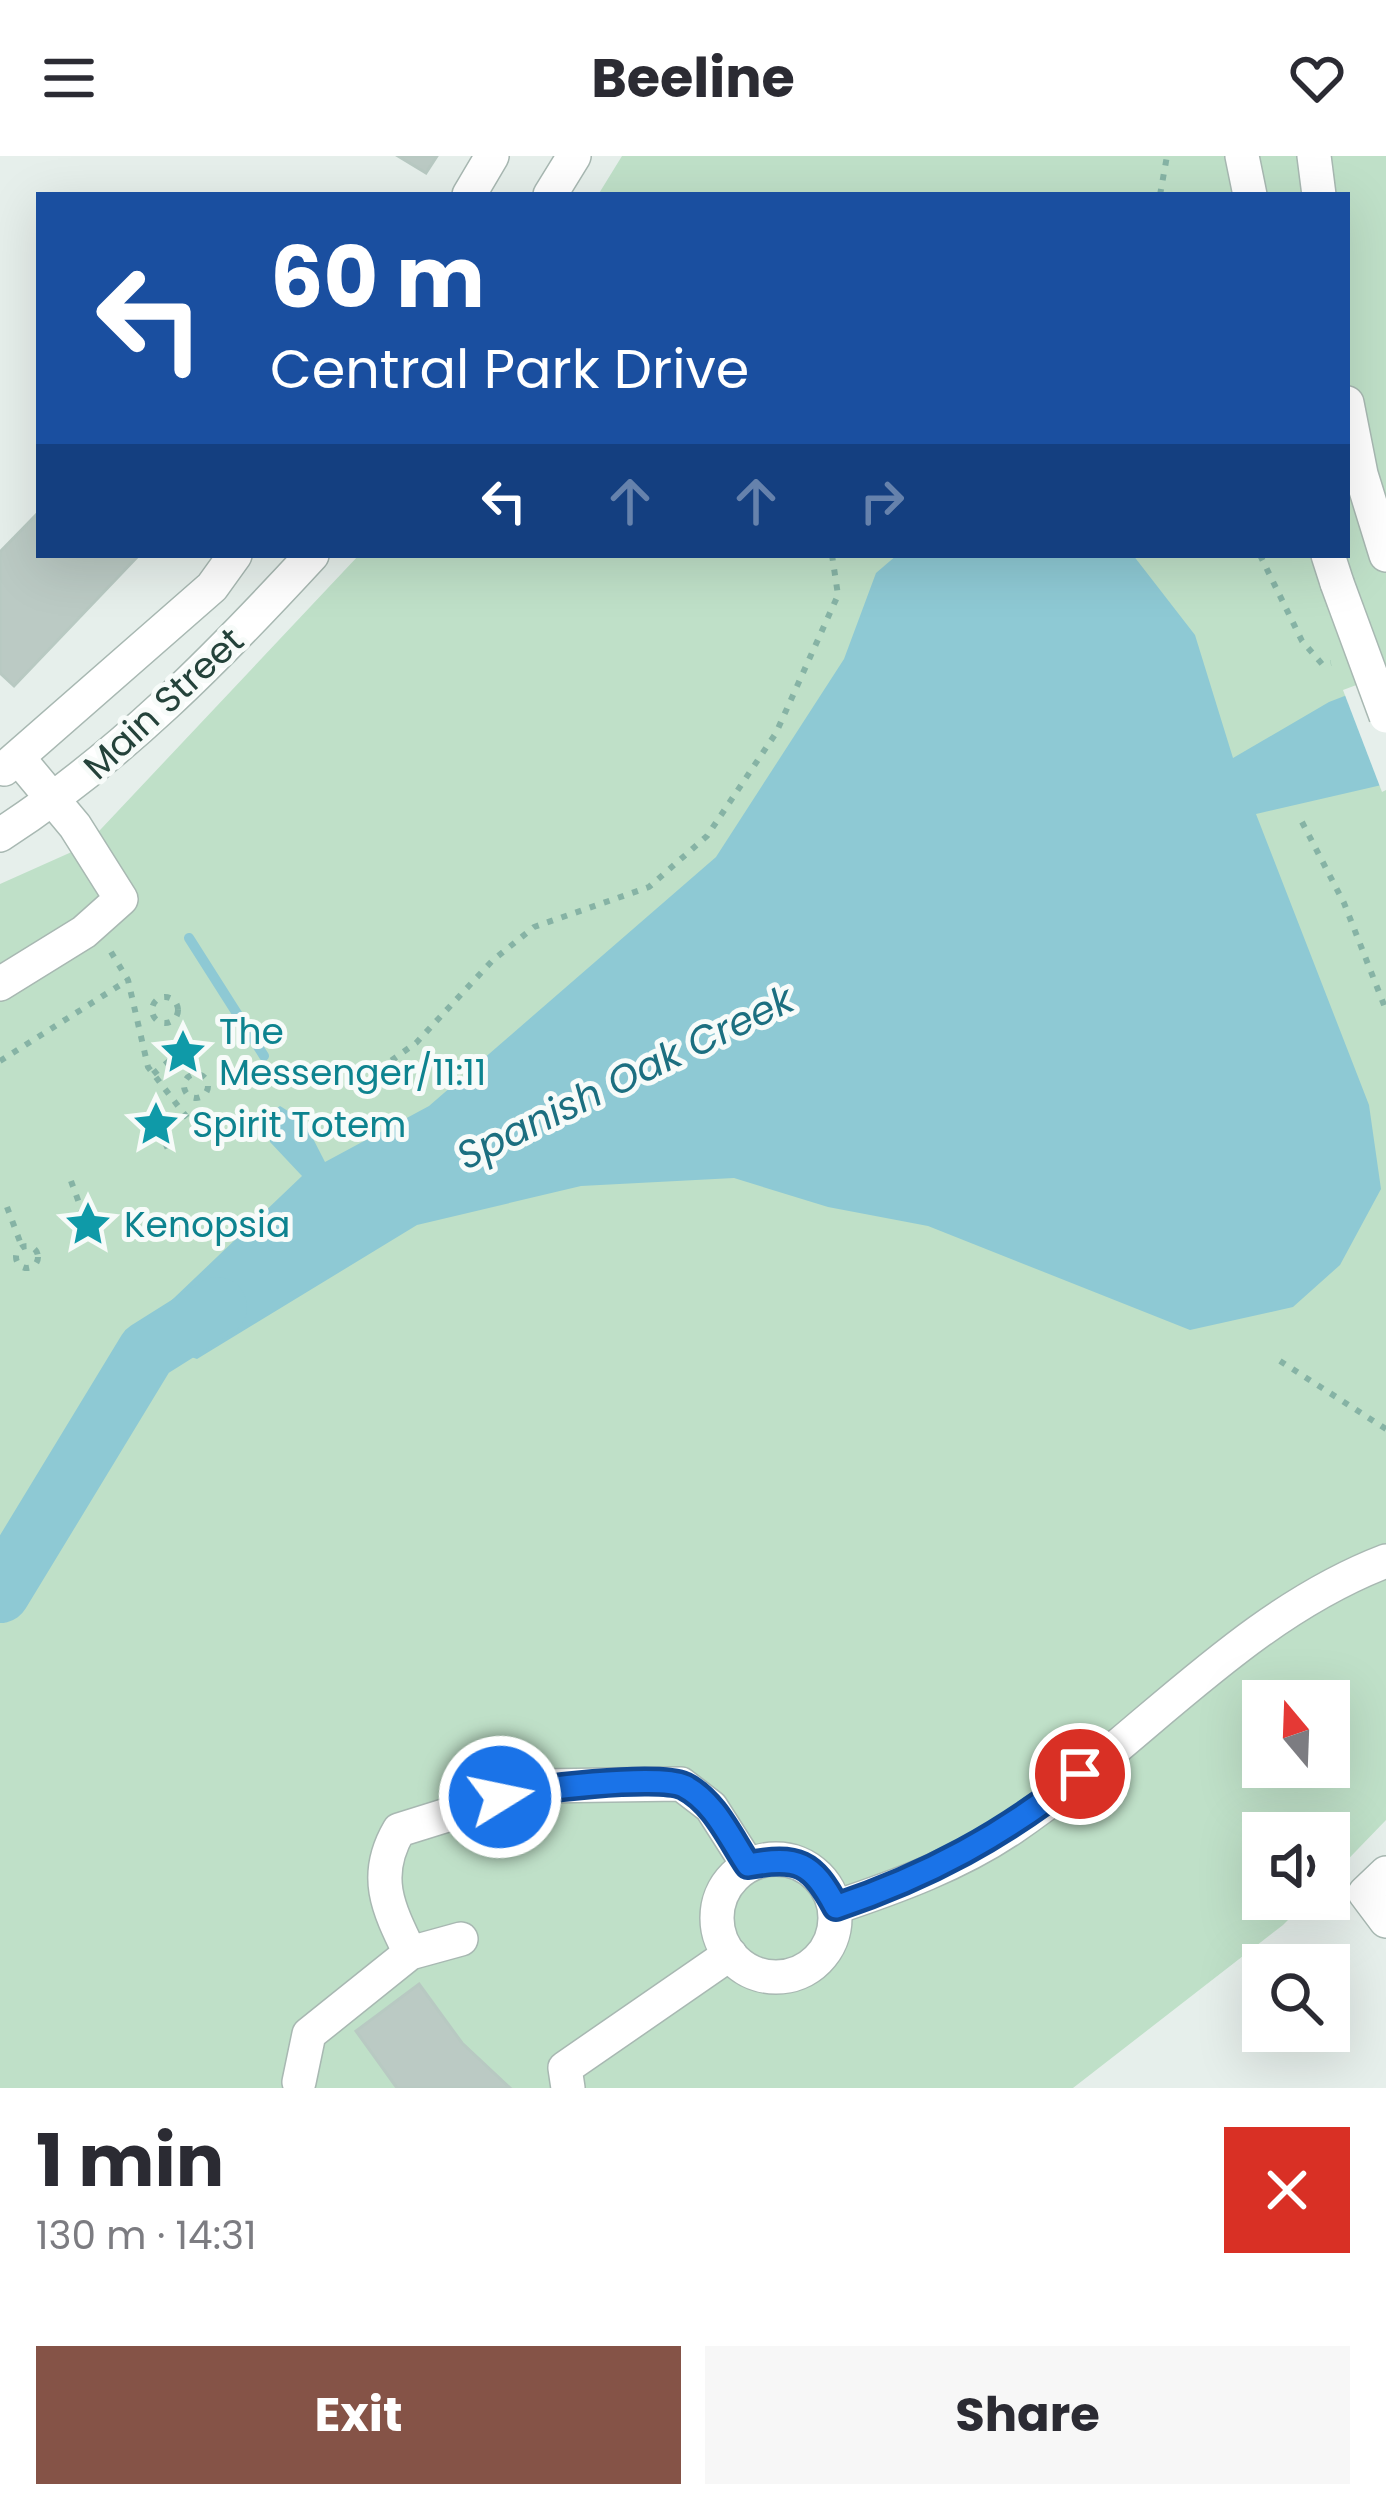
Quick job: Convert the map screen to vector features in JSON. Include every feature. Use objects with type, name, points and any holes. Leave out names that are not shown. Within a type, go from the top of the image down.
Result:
[{"type":"street","points":[[471,192],[492,156]]},
{"type":"street","points":[[552,192],[574,156]]},
{"type":"street","points":[[1242,156],[1249,192]]},
{"type":"street","points":[[1315,156],[1319,192]]},
{"type":"street","points":[[1350,418],[1386,555]]},
{"type":"street","name":"Main Street","points":[[10,765],[212,587],[233,558]]},
{"type":"street","name":"Main Street","points":[[0,835],[52,801],[204,673],[309,558]]},
{"type":"street","points":[[1332,569],[1386,716]]},
{"type":"street","points":[[0,985],[84,932],[121,899],[75,826],[10,765]]},
{"type":"street","points":[[836,1907],[910,1882],[1011,1829],[1288,1610],[1386,1561]]},
{"type":"street","points":[[410,1953],[390,1912],[382,1859],[399,1830],[520,1791],[681,1784],[711,1807],[748,1865]]},
{"type":"street","points":[[785,1858],[818,1874],[836,1907],[831,1944],[805,1971],[769,1978],[734,1962],[716,1929],[722,1892],[748,1865],[785,1858]]},
{"type":"street","points":[[1386,1873],[1364,1893],[1386,1921]]},
{"type":"street","points":[[299,2082],[309,2034],[410,1953],[461,1939]]},
{"type":"street","points":[[568,2088],[565,2068],[730,1954]]},
{"type":"path","points":[[1161,192],[1167,156]]},
{"type":"path","points":[[248,1083],[284,1070],[378,1070],[416,1042],[492,961],[534,927],[649,887],[707,836],[785,713],[838,595],[832,558]]},
{"type":"path","points":[[1261,558],[1302,641],[1322,664],[1345,663]]},
{"type":"path","points":[[1302,822],[1344,903],[1386,1010]]},
{"type":"path","points":[[0,1061],[128,980],[135,1021],[154,1074],[195,1128]]},
{"type":"path","points":[[135,1021],[154,1016],[170,1023],[176,1018],[176,1003],[161,998],[154,1002],[154,1016]]},
{"type":"path","points":[[154,1074],[177,1055]]},
{"type":"path","points":[[191,1075],[205,1078],[207,1093],[194,1098],[187,1095],[185,1081],[191,1075]]},
{"type":"path","points":[[175,1107],[187,1095]]},
{"type":"path","points":[[159,1129],[168,1149]]},
{"type":"path","points":[[71,1181],[82,1212],[75,1228],[79,1234],[95,1234],[98,1219],[82,1212]]},
{"type":"path","points":[[7,1207],[22,1247]]},
{"type":"path","points":[[1280,1360],[1386,1429]]},
{"type":"green space","points":[[622,156],[1386,156],[1386,1820],[1350,1857],[1350,1812],[1242,1812],[1242,1920],[1288,1920],[1259,1944],[1242,1944],[1242,1957],[1073,2088],[0,2088],[0,884],[85,846],[356,558],[1350,558],[1350,192],[600,192]]},
{"type":"water","points":[[894,558],[1135,558],[1195,635],[1233,758],[1329,702],[1386,680],[1386,784],[1256,814],[1369,1105],[1381,1189],[1340,1265],[1293,1307],[1190,1330],[928,1226],[828,1207],[734,1178],[581,1186],[417,1225],[197,1359],[168,1349],[147,1351],[153,1318],[302,1176],[270,1142],[268,1114],[280,1106],[304,1121],[325,1162],[429,1106],[716,857],[844,659],[876,573]]},
{"type":"pier","points":[[1386,674],[1386,790],[1382,792],[1343,690]]},
{"type":"building","points":[[398,156],[437,156],[426,173]]},
{"type":"building","points":[[36,515],[36,558],[136,558],[14,686],[0,673],[0,552]]},
{"type":"building","points":[[419,1984],[462,2043],[510,2088],[397,2088],[356,2031]]},
{"type":"waterway","points":[[189,938],[264,1056]]},
{"type":"waterway","name":"Spanish Oak Creek","points":[[0,1593],[147,1351],[217,1307]]},
{"type":"place","name":"The Messenger/11:11","points":[[183,1052]]},
{"type":"place","name":"Spirit Totem","points":[[156,1124]]},
{"type":"place","name":"Kenopsia","points":[[88,1224]]},
{"type":"route","points":[[500,1797],[540,1786],[681,1784],[711,1807],[748,1865],[785,1858],[818,1874],[836,1907],[910,1882],[1011,1829],[1080,1774]]}]
